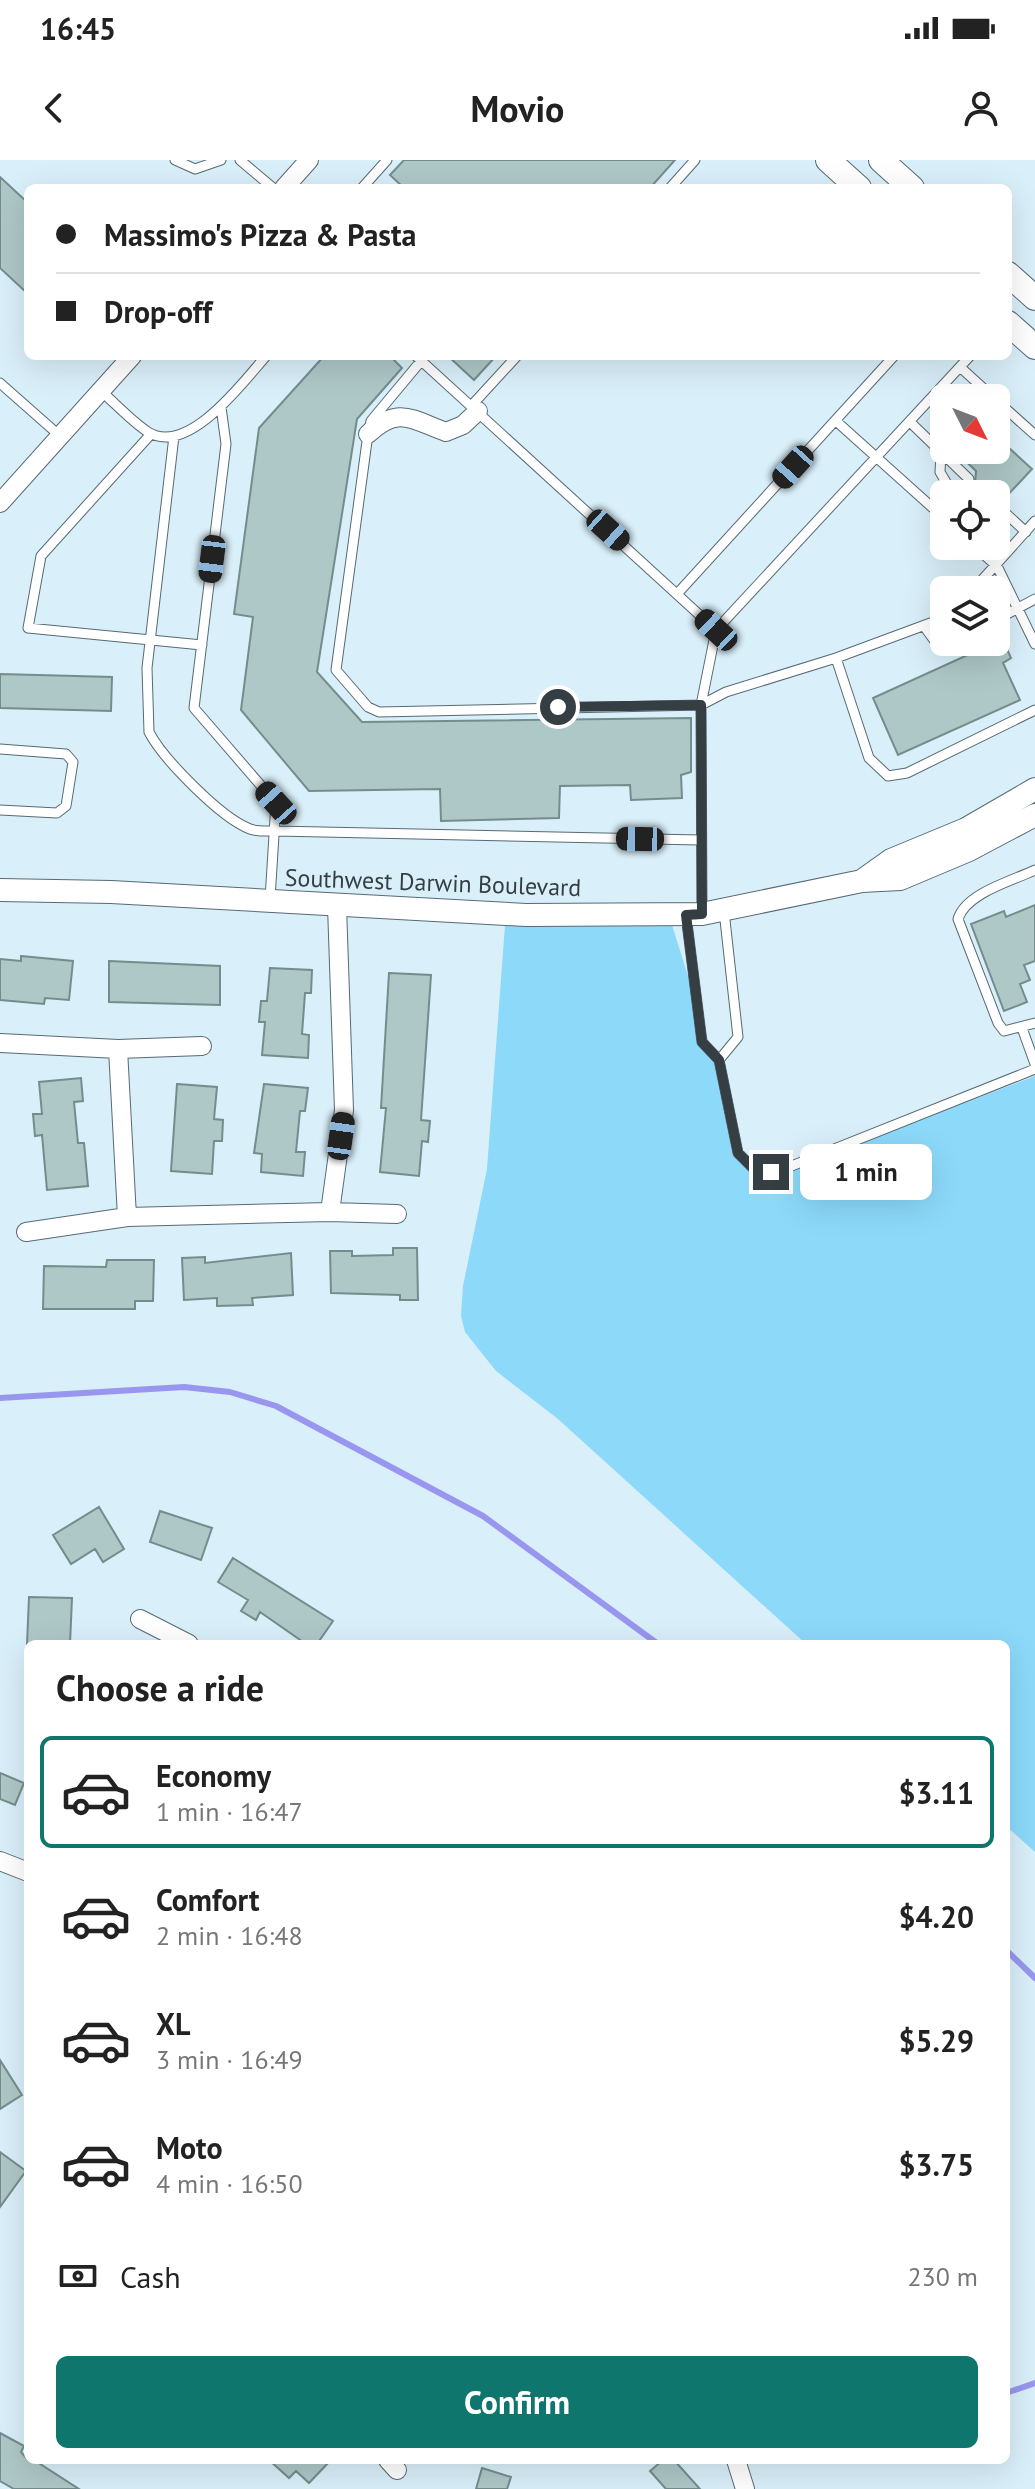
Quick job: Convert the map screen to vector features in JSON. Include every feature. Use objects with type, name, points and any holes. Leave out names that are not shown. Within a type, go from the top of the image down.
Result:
[{"type":"main road","points":[[828,160],[855,184]]},
{"type":"main road","points":[[881,160],[908,184]]},
{"type":"main road","points":[[1012,327],[1035,347]]},
{"type":"street","points":[[288,184],[309,160]]},
{"type":"street","points":[[0,503],[128,360]]},
{"type":"street","points":[[368,434],[382,421],[397,416],[420,420],[446,432],[463,425],[475,408]]},
{"type":"street","name":"Southwest Darwin Boulevard","points":[[862,881],[891,860],[966,829],[1035,789]]},
{"type":"street","name":"Southwest Darwin Boulevard","points":[[0,890],[526,915],[704,913],[862,881],[900,879],[969,850],[1035,815]]},
{"type":"street","points":[[330,1212],[344,1110],[337,906]]},
{"type":"street","points":[[0,1043],[118,1049],[202,1046]]},
{"type":"street","points":[[118,1049],[127,1217]]},
{"type":"street","points":[[26,1232],[127,1217],[330,1212],[397,1214]]},
{"type":"street","points":[[140,1619],[181,1640]]},
{"type":"street","points":[[0,1861],[24,1870]]},
{"type":"street","points":[[737,2464],[745,2489]]},
{"type":"lane","points":[[175,160],[195,169],[221,160]]},
{"type":"lane","points":[[240,160],[268,184]]},
{"type":"lane","points":[[366,184],[387,160]]},
{"type":"lane","points":[[674,184],[695,160]]},
{"type":"lane","points":[[101,391],[151,434],[174,436],[192,429],[221,407],[262,360]]},
{"type":"lane","points":[[417,360],[371,421],[368,434],[336,670],[368,707],[379,712],[701,705],[726,692],[836,658],[930,624]]},
{"type":"lane","points":[[420,360],[716,630]]},
{"type":"lane","points":[[475,408],[514,360]]},
{"type":"lane","points":[[677,594],[890,360]]},
{"type":"lane","points":[[966,360],[716,630],[701,705],[702,1042],[719,1060],[738,1153],[752,1167],[771,1172],[1035,1066],[1022,1028]]},
{"type":"lane","points":[[960,367],[979,384]]},
{"type":"lane","points":[[0,383],[60,436]]},
{"type":"lane","points":[[221,407],[226,444],[194,708],[276,803],[270,902]]},
{"type":"lane","points":[[1010,412],[1035,435]]},
{"type":"lane","points":[[836,421],[930,505]]},
{"type":"lane","points":[[910,422],[930,441]]},
{"type":"lane","points":[[151,434],[41,556],[28,628],[202,645]]},
{"type":"lane","points":[[174,436],[151,639],[147,700],[149,732],[154,742],[212,802],[238,822],[252,830],[276,831],[700,840]]},
{"type":"lane","points":[[953,464],[969,479]]},
{"type":"lane","points":[[1010,518],[1026,532]]},
{"type":"lane","points":[[987,576],[1035,521]]},
{"type":"lane","points":[[990,560],[997,566],[1035,644]]},
{"type":"lane","points":[[1010,613],[1035,599]]},
{"type":"lane","points":[[924,626],[930,634]]},
{"type":"lane","points":[[836,658],[869,758],[888,776],[907,773],[1035,710]]},
{"type":"lane","points":[[0,749],[66,754],[73,762],[66,806],[57,813],[0,810]]},
{"type":"lane","points":[[1035,870],[980,896],[961,911],[958,919],[998,1023],[1004,1031],[1035,1023]]},
{"type":"lane","points":[[704,913],[738,1037],[719,1060]]},
{"type":"shaded area","points":[[505,925],[672,925],[753,1184],[1035,1076],[1035,1852],[1010,1830],[1010,1640],[802,1640],[558,1419],[496,1371],[465,1332],[461,1316],[463,1286],[487,1169]]},
{"type":"building","points":[[404,160],[675,160],[654,184],[400,184],[390,175]]},
{"type":"building","points":[[0,177],[24,199],[24,290],[0,268]]},
{"type":"building","points":[[320,360],[394,360],[402,368],[357,419],[317,672],[362,722],[691,718],[691,772],[681,775],[682,798],[631,800],[630,785],[560,786],[559,818],[441,821],[440,789],[309,791],[241,710],[253,617],[234,614],[259,428]]},
{"type":"building","points":[[452,360],[492,360],[474,380]]},
{"type":"building","points":[[1010,449],[1032,469],[1010,493],[1010,480],[975,480],[976,471],[969,464],[1010,464]]},
{"type":"building","points":[[965,656],[1010,656],[1011,658],[1003,663],[1020,700],[898,755],[873,698]]},
{"type":"building","points":[[0,674],[112,677],[111,711],[0,708]]},
{"type":"building","points":[[1035,905],[1035,961],[1024,965],[1030,980],[1020,984],[1027,1002],[1004,1011],[971,924],[1004,911],[1006,917]]},
{"type":"building","points":[[21,956],[73,961],[69,1000],[45,998],[44,1004],[0,1000],[0,959],[21,961]]},
{"type":"building","points":[[109,961],[220,966],[220,1005],[109,1002]]},
{"type":"building","points":[[270,968],[312,970],[311,993],[305,993],[302,1034],[309,1035],[308,1058],[262,1055],[265,1022],[259,1022],[261,1001],[267,1001]]},
{"type":"building","points":[[389,973],[431,975],[421,1120],[430,1121],[428,1142],[422,1141],[419,1176],[380,1172],[386,1108],[381,1108]]},
{"type":"building","points":[[81,1078],[83,1101],[74,1102],[78,1143],[84,1143],[88,1186],[47,1190],[42,1135],[35,1136],[33,1114],[42,1114],[39,1082]]},
{"type":"building","points":[[177,1084],[217,1087],[214,1119],[223,1120],[222,1141],[214,1141],[212,1174],[171,1171]]},
{"type":"building","points":[[264,1084],[308,1088],[305,1111],[300,1111],[296,1152],[305,1152],[303,1176],[261,1172],[262,1154],[254,1153]]},
{"type":"building","points":[[393,1248],[417,1248],[418,1300],[400,1300],[400,1295],[331,1293],[330,1251],[352,1251],[352,1256],[393,1255]]},
{"type":"building","points":[[291,1253],[293,1295],[252,1298],[253,1305],[217,1306],[217,1298],[184,1300],[182,1258],[205,1257],[205,1263]]},
{"type":"building","points":[[107,1260],[154,1260],[153,1301],[135,1301],[135,1309],[43,1309],[44,1266],[106,1267]]},
{"type":"building","points":[[99,1507],[124,1549],[103,1562],[95,1549],[71,1564],[53,1535]]},
{"type":"building","points":[[160,1511],[212,1528],[201,1560],[150,1542]]},
{"type":"building","points":[[233,1558],[333,1621],[320,1640],[300,1640],[260,1612],[256,1620],[241,1611],[248,1600],[218,1582]]},
{"type":"building","points":[[29,1597],[72,1598],[70,1640],[27,1640]]},
{"type":"building","points":[[0,1773],[24,1783],[15,1805],[0,1799]]},
{"type":"building","points":[[0,2060],[22,2095],[0,2109]]},
{"type":"building","points":[[0,2152],[24,2170],[24,2174],[0,2207]]},
{"type":"building","points":[[0,2433],[24,2446],[21,2452],[24,2464],[40,2464],[79,2489],[14,2489],[0,2481]]},
{"type":"building","points":[[273,2464],[327,2464],[309,2483],[296,2471],[289,2478]]},
{"type":"building","points":[[658,2464],[678,2464],[700,2489],[666,2489],[650,2471]]},
{"type":"building","points":[[482,2468],[511,2477],[507,2489],[476,2489]]},
{"type":"waterway","points":[[0,1398],[184,1387],[230,1392],[276,1406],[483,1516],[653,1640]]},
{"type":"waterway","points":[[1010,1954],[1035,1978]]},
{"type":"waterway","points":[[1010,2392],[1035,2383]]},
{"type":"route","points":[[558,707],[701,705],[702,914],[686,915],[702,1042],[719,1060],[738,1153],[752,1167],[771,1172]]}]
